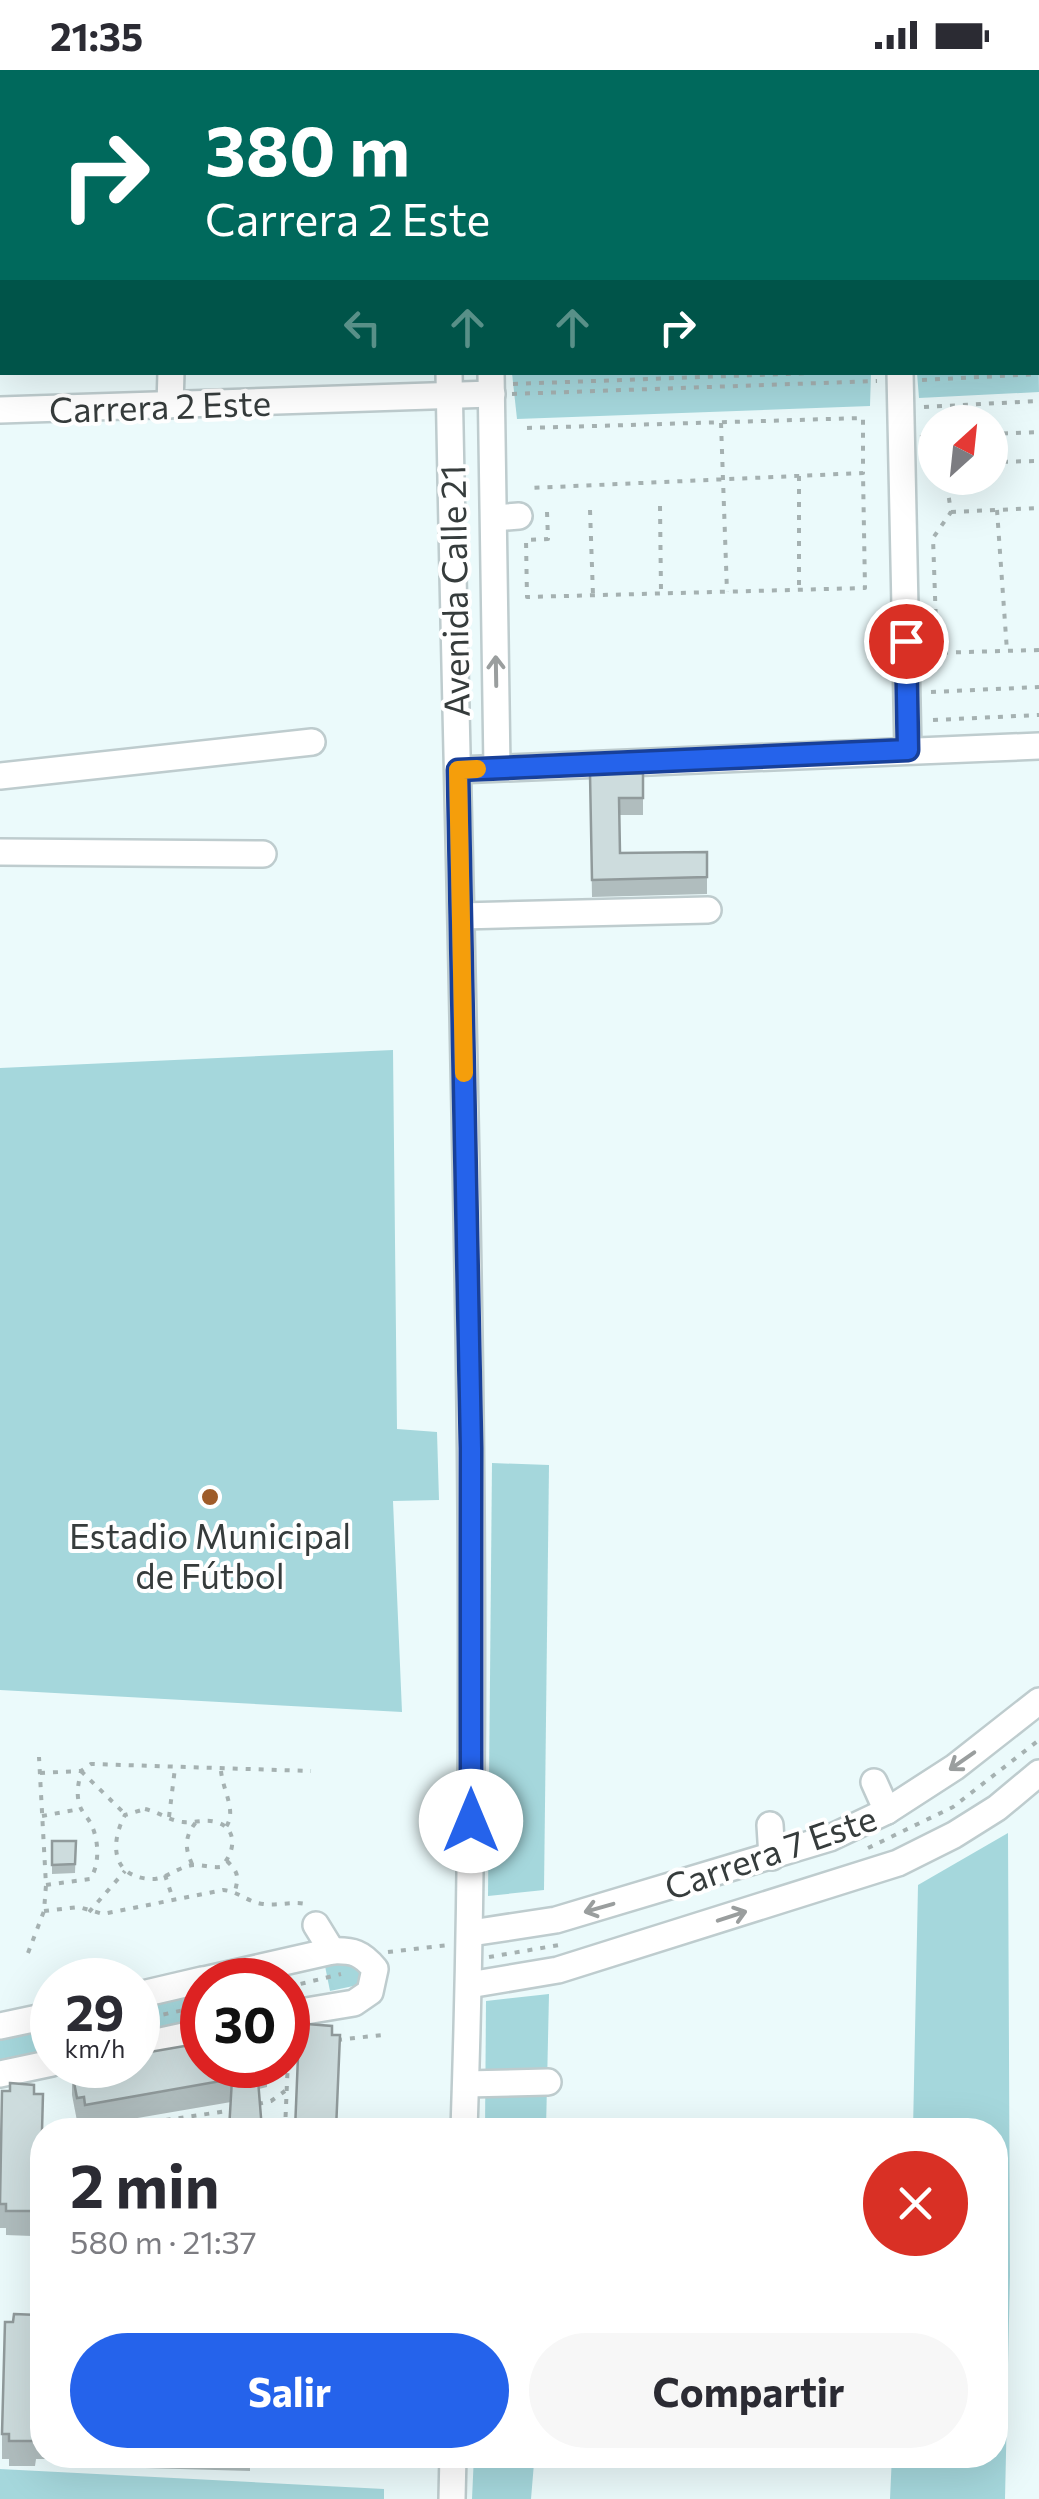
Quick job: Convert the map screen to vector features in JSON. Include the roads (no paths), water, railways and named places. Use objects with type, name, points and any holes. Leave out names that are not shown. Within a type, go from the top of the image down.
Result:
[{"type":"street","points":[[170,405],[171,375]]},
{"type":"street","points":[[899,377],[925,493],[908,750]]},
{"type":"street","name":"Carrera 2 Este","points":[[0,410],[170,405],[492,384]]},
{"type":"street","name":"Avenida Calle 21","points":[[492,384],[507,517],[497,768]]},
{"type":"street","name":"Avenida Calle 21","points":[[449,385],[471,1448],[470,1938],[465,2118]]},
{"type":"street","points":[[0,776],[312,742]]},
{"type":"street","points":[[458,770],[1039,746]]},
{"type":"street","points":[[0,852],[263,854]]},
{"type":"street","points":[[461,916],[708,910]]},
{"type":"street","name":"Carrera 7 Este","points":[[470,1938],[556,1920],[830,1838],[887,1811],[955,1767],[1039,1701]]},
{"type":"street","name":"Carrera 7 Este","points":[[469,1985],[558,1970],[898,1863],[997,1808],[1039,1773]]},
{"type":"street","points":[[874,1782],[887,1811]]},
{"type":"street","points":[[770,1825],[772,1857]]},
{"type":"street","points":[[313,1915],[338,1962]]},
{"type":"street","points":[[310,1966],[338,1962],[348,1950],[363,1954],[374,1969],[370,1992],[354,2003],[310,2010]]},
{"type":"street","points":[[0,2026],[30,2019]]},
{"type":"street","points":[[0,2074],[30,2068]]},
{"type":"street","points":[[466,2084],[548,2082]]},
{"type":"street","points":[[452,2499],[453,2468]]},
{"type":"place","name":"Estadio Municipal de Fútbol","points":[[210,1497]]}]
